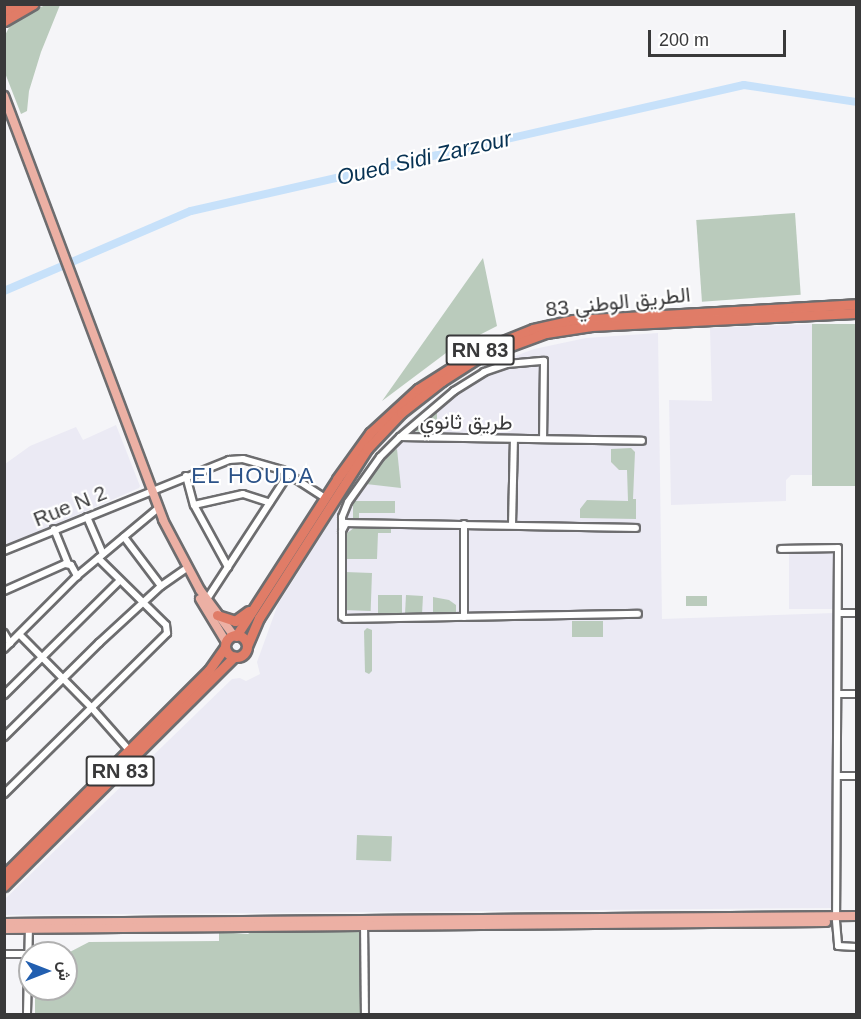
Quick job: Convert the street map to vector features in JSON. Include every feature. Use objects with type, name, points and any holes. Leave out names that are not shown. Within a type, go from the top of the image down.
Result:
[{"type":"highway","points":[[4,11],[18,4]]},
{"type":"highway","points":[[4,21],[34,4]]},
{"type":"highway","name":"الطريق الوطني 83","points":[[230,640],[254,608],[359,447],[394,410],[435,376],[495,342],[533,329],[573,320],[856,304]]},
{"type":"highway","name":"الطريق الوطني 83","points":[[247,646],[259,618],[367,449],[400,413],[442,381],[478,358],[546,333],[591,326],[856,313]]},
{"type":"highway","points":[[217,615],[235,621],[254,608]]},
{"type":"highway","points":[[230,640],[244,640],[247,646],[242,655],[234,657],[227,653],[230,640]]},
{"type":"highway","name":"RN 83","points":[[4,875],[213,666],[230,640]]},
{"type":"highway","name":"RN 83","points":[[4,886],[234,657]]},
{"type":"main road","points":[[4,96],[150,490],[174,543],[230,640]]},
{"type":"main road","points":[[150,490],[156,510],[184,570],[230,640]]},
{"type":"main road","points":[[836,919],[856,916]]},
{"type":"main road","points":[[4,923],[836,919],[856,921]]},
{"type":"main road","points":[[4,929],[364,922]]},
{"type":"street","points":[[400,437],[445,398],[484,372],[521,361],[544,360],[543,440]]},
{"type":"street","name":"طريق ثانوي","points":[[464,617],[343,618],[342,528],[348,502],[380,457],[400,437],[642,441]]},
{"type":"street","points":[[512,525],[514,439]]},
{"type":"street","name":"Rue N 2","points":[[4,551],[218,463],[243,459],[289,473],[325,498]]},
{"type":"street","points":[[207,599],[289,473]]},
{"type":"street","points":[[186,476],[194,506],[228,567]]},
{"type":"street","points":[[194,506],[243,494],[270,503]]},
{"type":"street","points":[[4,649],[76,576],[156,510]]},
{"type":"street","points":[[4,794],[167,633],[167,627],[119,581],[100,556],[87,517]]},
{"type":"street","points":[[342,528],[353,521],[636,528]]},
{"type":"street","points":[[464,524],[464,617],[638,614]]},
{"type":"street","points":[[54,529],[68,564],[73,567],[76,576]]},
{"type":"street","points":[[124,537],[161,586]]},
{"type":"street","points":[[781,549],[838,548],[836,919],[838,946],[856,947]]},
{"type":"street","points":[[4,591],[68,564]]},
{"type":"street","points":[[4,737],[161,586],[184,570]]},
{"type":"street","points":[[4,695],[119,581]]},
{"type":"street","points":[[838,613],[856,613]]},
{"type":"street","points":[[4,633],[10,643]]},
{"type":"street","points":[[20,634],[129,750]]},
{"type":"street","points":[[838,694],[856,694]]},
{"type":"street","points":[[837,776],[856,776]]},
{"type":"street","points":[[364,922],[364,1014]]},
{"type":"street","points":[[28,941],[29,929]]},
{"type":"shaded area","points":[[812,324],[815,475],[791,475],[786,480],[786,501],[671,505],[669,400],[712,401],[710,328]]},
{"type":"shaded area","points":[[658,333],[662,619],[834,613],[833,908],[5,915],[5,899],[232,679],[240,678],[246,681],[260,674],[257,662],[278,604],[349,492],[384,445],[412,418],[452,388],[491,365],[534,349],[586,338]]},
{"type":"shaded area","points":[[116,425],[139,488],[5,546],[5,464],[30,446],[76,427],[83,440]]},
{"type":"shaded area","points":[[789,553],[834,553],[834,609],[789,609]]},
{"type":"green space","points":[[46,5],[60,5],[41,52],[29,91],[27,111],[21,114],[5,73],[4,37],[12,22],[20,15]]},
{"type":"green space","points":[[795,213],[801,295],[702,302],[696,220]]},
{"type":"green space","points":[[483,258],[497,326],[450,350],[382,401]]},
{"type":"green space","points":[[812,324],[856,324],[856,486],[812,486]]},
{"type":"green space","points":[[437,410],[437,433],[410,431]]},
{"type":"green space","points":[[631,448],[635,452],[633,499],[636,499],[636,519],[580,518],[580,509],[587,500],[628,501],[627,470],[619,470],[611,462],[611,449]]},
{"type":"green space","points":[[397,449],[401,488],[366,484],[391,452]]},
{"type":"green space","points":[[353,501],[395,501],[395,513],[359,513],[359,518],[353,518]]},
{"type":"green space","points":[[355,527],[391,527],[391,533],[378,533],[377,559],[345,559],[346,534]]},
{"type":"green space","points":[[345,572],[372,573],[371,611],[344,610]]},
{"type":"green space","points":[[378,595],[402,595],[402,614],[378,614]]},
{"type":"green space","points":[[406,595],[423,596],[422,615],[405,614]]},
{"type":"green space","points":[[686,596],[707,596],[707,606],[686,606]]},
{"type":"green space","points":[[433,597],[449,600],[456,605],[456,612],[433,612]]},
{"type":"green space","points":[[572,621],[603,621],[603,637],[572,637]]},
{"type":"green space","points":[[367,628],[372,630],[372,671],[369,674],[365,672],[364,631]]},
{"type":"green space","points":[[357,835],[392,836],[391,861],[356,860]]},
{"type":"green space","points":[[360,931],[360,1014],[35,1014],[35,1001],[78,1001],[78,948],[89,942],[219,941],[219,932],[248,934],[251,932]]},
{"type":"waterway","name":"Oued Sidi Zarzour","points":[[4,291],[191,211],[744,85],[856,102]]},
{"type":"district","name":"EL HOUDA","points":[[253,476]]}]
